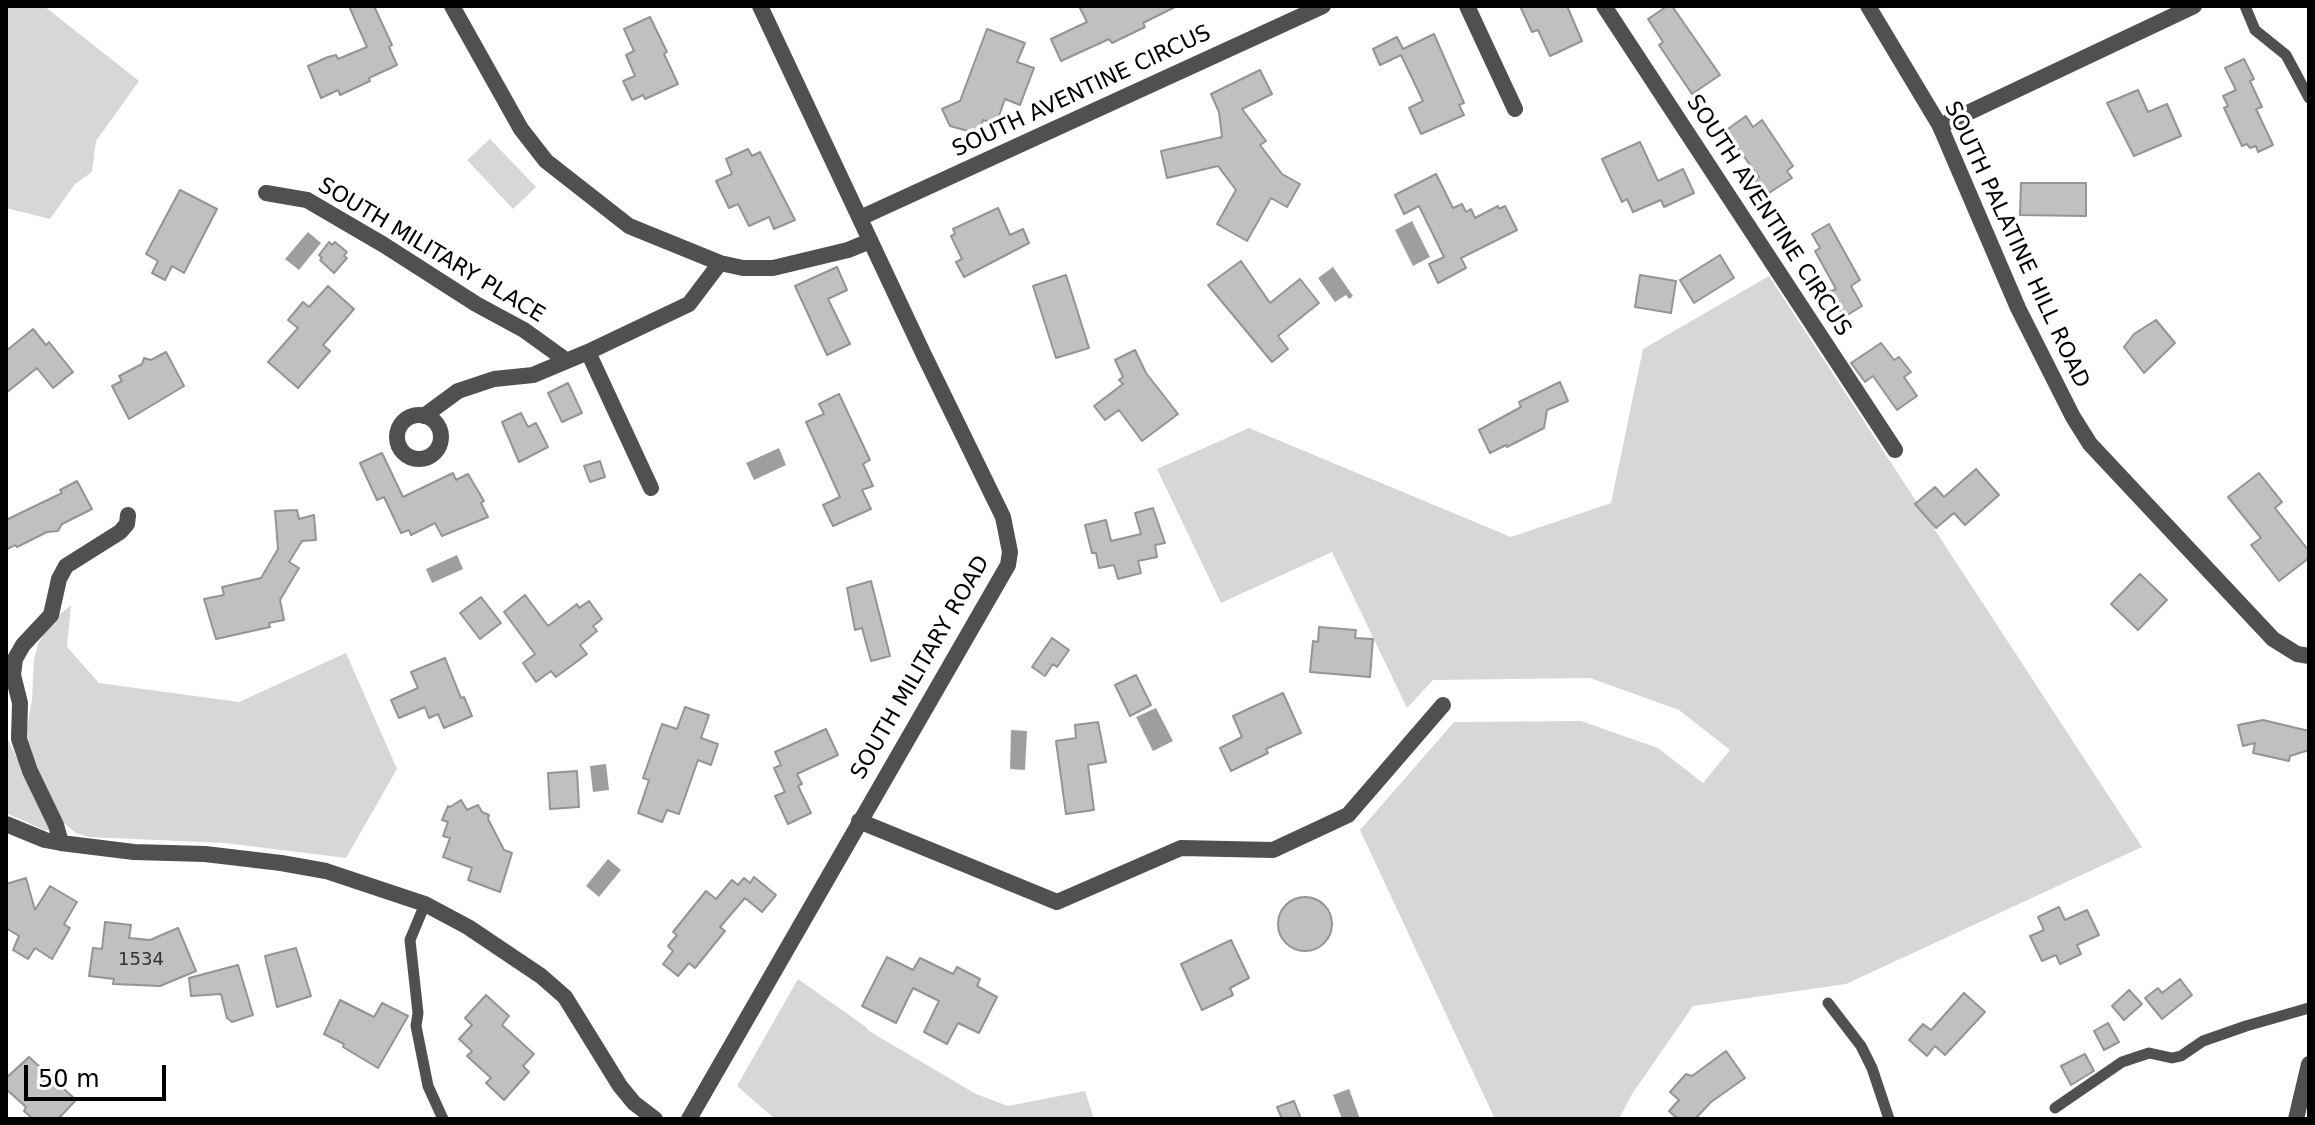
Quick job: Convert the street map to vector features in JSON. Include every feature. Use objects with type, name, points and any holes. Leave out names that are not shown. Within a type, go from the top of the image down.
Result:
[{"type":"street","points":[[452,6],[521,129],[546,161],[629,226],[720,263],[743,268],[773,268],[848,250],[870,241]]},
{"type":"street","name":"SOUTH MILITARY ROAD","points":[[689,1119],[1008,565],[1010,552],[1003,517],[760,6]]},
{"type":"street","name":"SOUTH AVENTINE CIRCUS","points":[[860,218],[1323,6]]},
{"type":"street","points":[[1467,6],[1515,109]]},
{"type":"street","name":"SOUTH AVENTINE CIRCUS","points":[[1604,6],[1895,450]]},
{"type":"street","name":"SOUTH PALATINE HILL ROAD","points":[[1868,6],[1940,126],[2018,308],[2090,444],[2273,639],[2297,654],[2309,656]]},
{"type":"street","points":[[1940,126],[2194,6]]},
{"type":"street","name":"SOUTH MILITARY PLACE","points":[[266,193],[307,200],[524,330],[567,361]]},
{"type":"street","points":[[424,416],[458,391],[494,379],[533,375],[689,304],[720,263]]},
{"type":"street","points":[[588,352],[651,488]]},
{"type":"street","points":[[61,843],[56,825],[12,735],[20,703],[10,668],[23,645],[49,619],[55,608],[62,571],[79,556],[120,532],[127,524],[128,515]]},
{"type":"street","points":[[859,821],[1057,902],[1181,848],[1273,850],[1348,815],[1443,705]]},
{"type":"street","points":[[6,824],[61,843],[134,852],[205,854],[326,871],[425,904],[468,927],[541,976],[565,997],[620,1086],[634,1103],[655,1119]]},
{"type":"street","points":[[2296,1119],[2309,1064]]},
{"type":"lane","points":[[2245,6],[2255,30],[2286,55],[2309,98]]},
{"type":"lane","points":[[425,904],[410,940],[418,1013],[416,1026],[428,1086],[443,1119]]},
{"type":"lane","points":[[1828,1003],[1861,1046],[1889,1119]]},
{"type":"lane","points":[[2055,1108],[2122,1062],[2149,1053],[2172,1058],[2181,1056],[2203,1041],[2309,1008]]},
{"type":"shaded area","points":[[6,6],[44,6],[139,81],[96,141],[92,172],[75,184],[50,219],[6,208]]},
{"type":"shaded area","points":[[490,139],[536,187],[513,209],[467,160]]},
{"type":"shaded area","points":[[1412,221],[1430,257],[1413,266],[1395,230]]},
{"type":"shaded area","points":[[308,232],[321,243],[299,270],[285,259]]},
{"type":"shaded area","points":[[1333,267],[1353,296],[1349,299],[1346,295],[1335,302],[1318,278]]},
{"type":"shaded area","points":[[1769,276],[2142,847],[1846,984],[1693,1006],[1632,1094],[1619,1119],[1495,1119],[1360,830],[1454,722],[1581,721],[1658,748],[1703,783],[1730,750],[1679,710],[1590,678],[1433,680],[1407,708],[1332,552],[1221,603],[1157,469],[1249,428],[1511,537],[1611,503],[1643,349]]},
{"type":"shaded area","points":[[779,448],[786,465],[754,480],[746,463]]},
{"type":"shaded area","points":[[457,555],[463,569],[432,583],[426,569]]},
{"type":"shaded area","points":[[71,605],[67,647],[99,683],[239,702],[346,653],[397,769],[346,858],[225,843],[89,837],[76,833],[65,824],[56,813],[28,747],[27,728],[38,644],[52,621]]},
{"type":"shaded area","points":[[1156,708],[1173,741],[1153,751],[1136,717]]},
{"type":"shaded area","points":[[1011,730],[1027,731],[1025,770],[1010,769]]},
{"type":"shaded area","points":[[6,736],[46,816],[50,830],[6,813]]},
{"type":"shaded area","points":[[606,764],[609,790],[593,792],[590,766]]},
{"type":"shaded area","points":[[608,859],[621,870],[599,897],[586,886]]},
{"type":"shaded area","points":[[798,979],[869,1031],[976,1094],[1008,1106],[1085,1091],[1094,1119],[775,1119],[737,1086]]},
{"type":"shaded area","points":[[1349,1089],[1360,1119],[1342,1119],[1333,1095]]},
{"type":"building","points":[[349,6],[374,6],[392,45],[389,47],[397,65],[340,95],[338,90],[321,98],[308,66],[336,55],[338,59],[367,47]]},
{"type":"building","points":[[1079,6],[1177,6],[1143,23],[1145,27],[1112,43],[1109,39],[1061,61],[1051,39],[1087,22]]},
{"type":"building","points":[[1520,6],[1567,6],[1582,41],[1550,56],[1538,30],[1532,32]]},
{"type":"building","points":[[1672,6],[1720,75],[1692,94],[1659,45],[1663,42],[1648,19]]},
{"type":"building","points":[[650,17],[678,84],[645,99],[643,95],[632,100],[623,81],[635,76],[626,55],[634,51],[624,29]]},
{"type":"building","points":[[987,29],[1025,43],[1017,62],[1034,68],[1020,105],[1005,99],[996,124],[983,120],[979,134],[950,126],[942,109],[960,101]]},
{"type":"building","points":[[1434,34],[1464,103],[1459,105],[1464,115],[1421,134],[1409,108],[1423,101],[1401,55],[1380,65],[1373,49],[1397,37],[1403,49]]},
{"type":"building","points":[[2244,59],[2262,107],[2256,109],[2273,145],[2258,152],[2256,146],[2242,146],[2224,108],[2228,106],[2223,96],[2236,90],[2225,68]]},
{"type":"building","points":[[1260,70],[1272,94],[1242,109],[1266,141],[1260,145],[1282,174],[1300,184],[1287,207],[1271,198],[1247,241],[1217,224],[1236,190],[1218,166],[1167,178],[1161,151],[1222,137],[1219,112],[1211,94]]},
{"type":"building","points":[[2138,90],[2148,112],[2167,104],[2181,136],[2134,156],[2107,103]]},
{"type":"building","points":[[1746,116],[1753,127],[1762,120],[1793,166],[1787,171],[1792,178],[1766,195],[1755,180],[1759,177],[1725,131]]},
{"type":"building","points":[[1640,142],[1658,181],[1683,169],[1694,193],[1664,207],[1661,200],[1633,212],[1627,199],[1622,202],[1602,159]]},
{"type":"building","points":[[748,149],[752,156],[760,152],[795,220],[774,229],[769,217],[749,226],[738,204],[729,208],[716,181],[732,174],[726,159]]},
{"type":"building","points":[[1436,174],[1453,208],[1462,204],[1466,212],[1471,209],[1475,218],[1498,206],[1499,209],[1505,206],[1517,230],[1461,258],[1466,268],[1438,283],[1429,264],[1444,257],[1419,206],[1404,214],[1395,195]]},
{"type":"building","points":[[2021,183],[2086,183],[2086,216],[2020,215]]},
{"type":"building","points":[[180,190],[217,209],[184,273],[172,266],[165,280],[152,273],[158,261],[146,254]]},
{"type":"building","points":[[998,208],[1010,235],[1023,229],[1029,243],[964,277],[956,262],[962,259],[951,236],[955,234],[953,229]]},
{"type":"building","points":[[1829,224],[1860,280],[1851,286],[1862,306],[1844,317],[1829,292],[1836,289],[1815,251],[1820,248],[1812,234]]},
{"type":"building","points":[[329,242],[332,245],[335,242],[347,252],[344,256],[347,258],[334,273],[320,260],[319,255]]},
{"type":"building","points":[[1720,255],[1734,278],[1694,303],[1680,280]]},
{"type":"building","points":[[1241,261],[1270,303],[1300,279],[1319,303],[1278,336],[1288,349],[1272,362],[1208,285]]},
{"type":"building","points":[[837,267],[847,290],[828,299],[850,344],[827,355],[795,286]]},
{"type":"building","points":[[1066,275],[1089,348],[1056,358],[1033,286]]},
{"type":"building","points":[[1640,275],[1676,281],[1671,313],[1635,307]]},
{"type":"building","points":[[328,286],[354,309],[323,345],[330,351],[298,388],[268,362],[298,328],[288,320],[303,302],[309,307]]},
{"type":"building","points":[[2156,320],[2175,343],[2144,373],[2124,347],[2134,334]]},
{"type":"building","points":[[33,329],[46,345],[49,342],[73,372],[53,388],[37,368],[6,393],[6,351]]},
{"type":"building","points":[[1881,343],[1894,360],[1899,357],[1911,372],[1904,377],[1917,396],[1897,410],[1873,376],[1865,382],[1851,363]]},
{"type":"building","points":[[1135,350],[1146,373],[1178,414],[1142,441],[1119,410],[1105,420],[1094,406],[1123,384],[1119,380],[1123,377],[1115,360]]},
{"type":"building","points":[[166,352],[184,386],[129,419],[112,386],[122,381],[119,376],[142,364],[144,358],[151,360]]},
{"type":"building","points":[[1560,382],[1568,401],[1547,410],[1544,428],[1490,453],[1479,430],[1521,407],[1519,402]]},
{"type":"building","points":[[568,383],[582,413],[562,422],[548,393]]},
{"type":"building","points":[[839,394],[870,460],[863,464],[873,486],[862,490],[871,509],[833,526],[823,505],[840,497],[806,422],[824,414],[819,404]]},
{"type":"building","points":[[521,413],[528,427],[536,423],[548,447],[519,462],[502,422]]},
{"type":"building","points":[[382,453],[403,497],[453,473],[456,480],[468,474],[484,501],[481,503],[488,517],[442,536],[435,523],[411,535],[409,530],[401,533],[384,497],[377,500],[360,463]]},
{"type":"building","points":[[600,461],[605,477],[590,482],[584,466]]},
{"type":"building","points":[[1976,469],[1999,495],[1965,525],[1954,513],[1936,528],[1915,504],[1935,487],[1944,497]]},
{"type":"building","points":[[2259,473],[2282,502],[2275,508],[2309,551],[2309,558],[2279,581],[2251,545],[2261,538],[2228,497]]},
{"type":"building","points":[[77,481],[92,509],[62,524],[58,531],[47,532],[6,550],[6,520],[62,493],[60,490]]},
{"type":"building","points":[[1153,508],[1165,543],[1155,545],[1157,557],[1138,561],[1141,573],[1118,579],[1114,565],[1099,568],[1085,525],[1106,520],[1111,541],[1141,534],[1135,513]]},
{"type":"building","points":[[297,510],[299,519],[314,515],[316,540],[302,541],[289,562],[299,568],[280,600],[284,620],[269,623],[270,627],[216,639],[204,599],[224,595],[222,587],[261,578],[278,549],[275,511]]},
{"type":"building","points":[[2140,574],[2167,600],[2138,630],[2111,604]]},
{"type":"building","points":[[871,581],[890,656],[871,661],[862,628],[855,630],[847,588]]},
{"type":"building","points":[[525,595],[548,626],[577,604],[579,608],[589,601],[602,619],[593,626],[597,631],[580,645],[587,654],[556,677],[551,671],[536,682],[523,663],[535,654],[504,612]]},
{"type":"building","points":[[481,597],[501,623],[480,639],[460,613]]},
{"type":"building","points":[[1319,627],[1356,630],[1355,638],[1373,639],[1370,677],[1310,672],[1313,641],[1318,642]]},
{"type":"building","points":[[1052,638],[1069,650],[1057,667],[1053,664],[1045,676],[1032,667]]},
{"type":"building","points":[[445,658],[472,716],[444,728],[438,714],[429,718],[425,707],[399,718],[391,700],[418,688],[411,672]]},
{"type":"building","points":[[1136,675],[1151,705],[1130,716],[1115,685]]},
{"type":"building","points":[[1283,693],[1301,733],[1266,749],[1268,753],[1231,771],[1220,748],[1242,737],[1233,716]]},
{"type":"building","points":[[685,707],[709,715],[701,738],[718,744],[711,765],[698,760],[679,814],[667,810],[662,822],[638,813],[649,780],[643,778],[662,724],[677,729]]},
{"type":"building","points":[[2263,720],[2309,731],[2309,750],[2290,756],[2289,761],[2253,753],[2255,743],[2243,746],[2238,725]]},
{"type":"building","points":[[1098,722],[1106,762],[1088,765],[1094,810],[1066,814],[1056,741],[1076,738],[1075,725]]},
{"type":"building","points":[[826,729],[838,755],[797,774],[802,784],[798,786],[811,813],[788,824],[775,796],[785,792],[774,768],[781,765],[775,752]]},
{"type":"building","points":[[577,771],[579,807],[550,809],[548,773]]},
{"type":"building","points":[[461,800],[467,810],[478,805],[482,812],[489,815],[488,819],[504,850],[512,853],[500,892],[468,880],[472,868],[443,857],[450,838],[443,836],[448,822],[442,820],[448,806]]},
{"type":"building","points":[[754,877],[776,895],[762,912],[745,898],[720,927],[725,931],[695,968],[689,963],[678,976],[663,964],[673,951],[668,946],[677,935],[673,932],[706,891],[716,899],[732,880],[738,885],[744,878],[750,883]]},
{"type":"building","points":[[26,878],[35,910],[50,886],[77,902],[64,924],[70,928],[52,959],[35,948],[28,959],[13,950],[19,936],[6,928],[6,884]]},
{"type":"building","points":[[1305,897],[1324,905],[1332,924],[1324,943],[1305,951],[1286,943],[1278,924],[1286,905]]},
{"type":"building","points":[[2059,907],[2065,920],[2087,910],[2099,935],[2077,945],[2081,954],[2060,964],[2056,955],[2042,961],[2030,936],[2044,930],[2038,917]]},
{"type":"building","points":[[105,922],[131,925],[129,938],[150,940],[178,928],[196,971],[160,986],[113,984],[114,979],[89,976],[93,948],[102,949]]},
{"type":"building","points":[[1231,940],[1249,978],[1230,988],[1233,995],[1202,1010],[1181,964]]},
{"type":"building","points":[[296,948],[311,996],[277,1007],[265,956]]},
{"type":"building","points":[[887,957],[913,970],[920,958],[953,974],[957,967],[980,979],[977,986],[997,997],[979,1033],[958,1023],[947,1044],[924,1032],[939,1001],[913,988],[896,1023],[862,1006]]},
{"type":"building","points":[[238,965],[253,1015],[232,1022],[227,1018],[221,994],[191,996],[189,978]]},
{"type":"building","points":[[2180,979],[2192,995],[2162,1019],[2145,998],[2158,988],[2162,993]]},
{"type":"building","points":[[2129,990],[2142,1004],[2124,1020],[2112,1006]]},
{"type":"building","points":[[1964,993],[1985,1012],[1945,1055],[1935,1046],[1927,1056],[1909,1040],[1923,1024],[1931,1030]]},
{"type":"building","points":[[486,995],[509,1016],[502,1025],[534,1054],[523,1066],[529,1072],[504,1100],[486,1083],[491,1078],[467,1056],[472,1051],[459,1039],[472,1025],[465,1018]]},
{"type":"building","points":[[340,1000],[374,1017],[382,1003],[408,1016],[378,1068],[324,1034]]},
{"type":"building","points":[[2108,1023],[2119,1042],[2104,1050],[2094,1031]]},
{"type":"building","points":[[1726,1051],[1745,1078],[1711,1102],[1695,1119],[1678,1119],[1669,1111],[1679,1100],[1670,1092],[1686,1074],[1692,1076]]},
{"type":"building","points":[[2085,1054],[2094,1071],[2071,1085],[2061,1066]]},
{"type":"building","points":[[29,1057],[76,1100],[58,1119],[33,1119],[24,1111],[26,1107],[6,1089],[6,1078]]},
{"type":"building","points":[[1294,1101],[1301,1119],[1282,1119],[1277,1107]]}]
